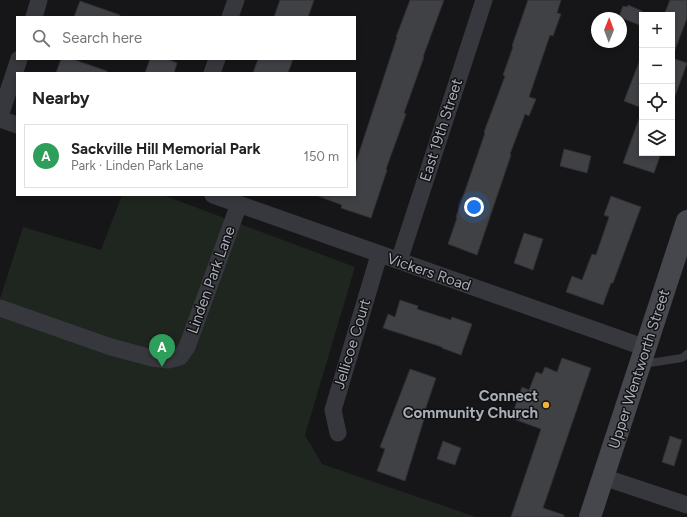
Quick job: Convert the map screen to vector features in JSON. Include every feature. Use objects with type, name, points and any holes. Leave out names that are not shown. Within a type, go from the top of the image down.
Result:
[{"type":"main road","name":"Upper Wentworth Street","points":[[590,517],[687,221]]},
{"type":"street","points":[[34,16],[39,0]]},
{"type":"street","points":[[230,16],[236,0]]},
{"type":"street","name":"East 19th Street","points":[[399,261],[484,0]]},
{"type":"street","points":[[16,125],[0,118],[19,60]]},
{"type":"street","points":[[212,72],[217,60]]},
{"type":"street","name":"Vickers Road","points":[[216,196],[399,261],[643,356]]},
{"type":"street","name":"Linden Park Lane","points":[[0,308],[111,347],[152,358],[168,360],[180,357],[187,347],[239,204]]},
{"type":"street","name":"Jellicoe Court","points":[[338,433],[333,410],[379,255]]},
{"type":"street","points":[[603,477],[687,505]]},
{"type":"lane","points":[[643,356],[682,358],[687,354]]},
{"type":"shaded area","points":[[122,196],[166,196],[355,267],[305,435],[322,464],[476,517],[0,517],[0,299],[23,227],[101,250]]},
{"type":"building","points":[[280,0],[314,0],[308,16],[274,16]]},
{"type":"building","points":[[410,0],[444,0],[404,113],[406,114],[386,169],[387,170],[371,218],[341,208],[342,205],[318,196],[356,196],[356,162],[396,37]]},
{"type":"building","points":[[528,0],[561,0],[557,13],[561,14],[553,36],[550,35],[529,97],[536,99],[529,116],[525,114],[510,154],[511,155],[477,255],[448,244],[485,133],[484,132],[505,76],[503,75]]},
{"type":"building","points":[[670,0],[687,0],[687,18],[675,50],[675,12],[665,12]]},
{"type":"building","points":[[80,1],[120,15],[120,16],[74,16]]},
{"type":"building","points":[[628,5],[642,11],[639,12],[639,25],[627,20],[627,12],[621,12],[623,6],[627,7]]},
{"type":"building","points":[[675,59],[687,63],[675,96]]},
{"type":"building","points":[[61,60],[75,60],[107,71],[107,72],[56,72]]},
{"type":"building","points":[[150,60],[170,60],[177,63],[174,72],[145,72]]},
{"type":"building","points":[[258,60],[293,60],[288,72],[253,72]]},
{"type":"building","points":[[639,62],[639,107],[624,101]]},
{"type":"building","points":[[639,119],[639,156],[660,156],[654,173],[623,163]]},
{"type":"building","points":[[564,149],[591,156],[587,173],[560,166]]},
{"type":"building","points":[[611,196],[641,207],[613,283],[611,283],[603,305],[566,292],[572,276],[582,280],[592,254],[596,255],[609,217],[604,215]]},
{"type":"building","points":[[524,233],[543,239],[533,270],[514,263]]},
{"type":"building","points":[[400,300],[418,306],[417,309],[451,320],[452,317],[472,324],[461,355],[442,347],[383,328],[388,314],[395,317]]},
{"type":"building","points":[[562,358],[591,368],[543,508],[564,515],[564,517],[511,517],[541,429],[511,418],[522,387],[529,390],[536,372],[542,374],[545,367],[557,372]]},
{"type":"building","points":[[410,369],[436,378],[422,419],[424,419],[405,481],[377,471],[385,449],[380,447]]},
{"type":"building","points":[[670,436],[682,440],[674,466],[662,462]]},
{"type":"building","points":[[443,441],[461,448],[455,465],[437,459]]},
{"type":"place","name":"Sackville Hill Memorial Park","points":[[162,367]]},
{"type":"place","name":"Connect Community Church","points":[[546,405]]}]
